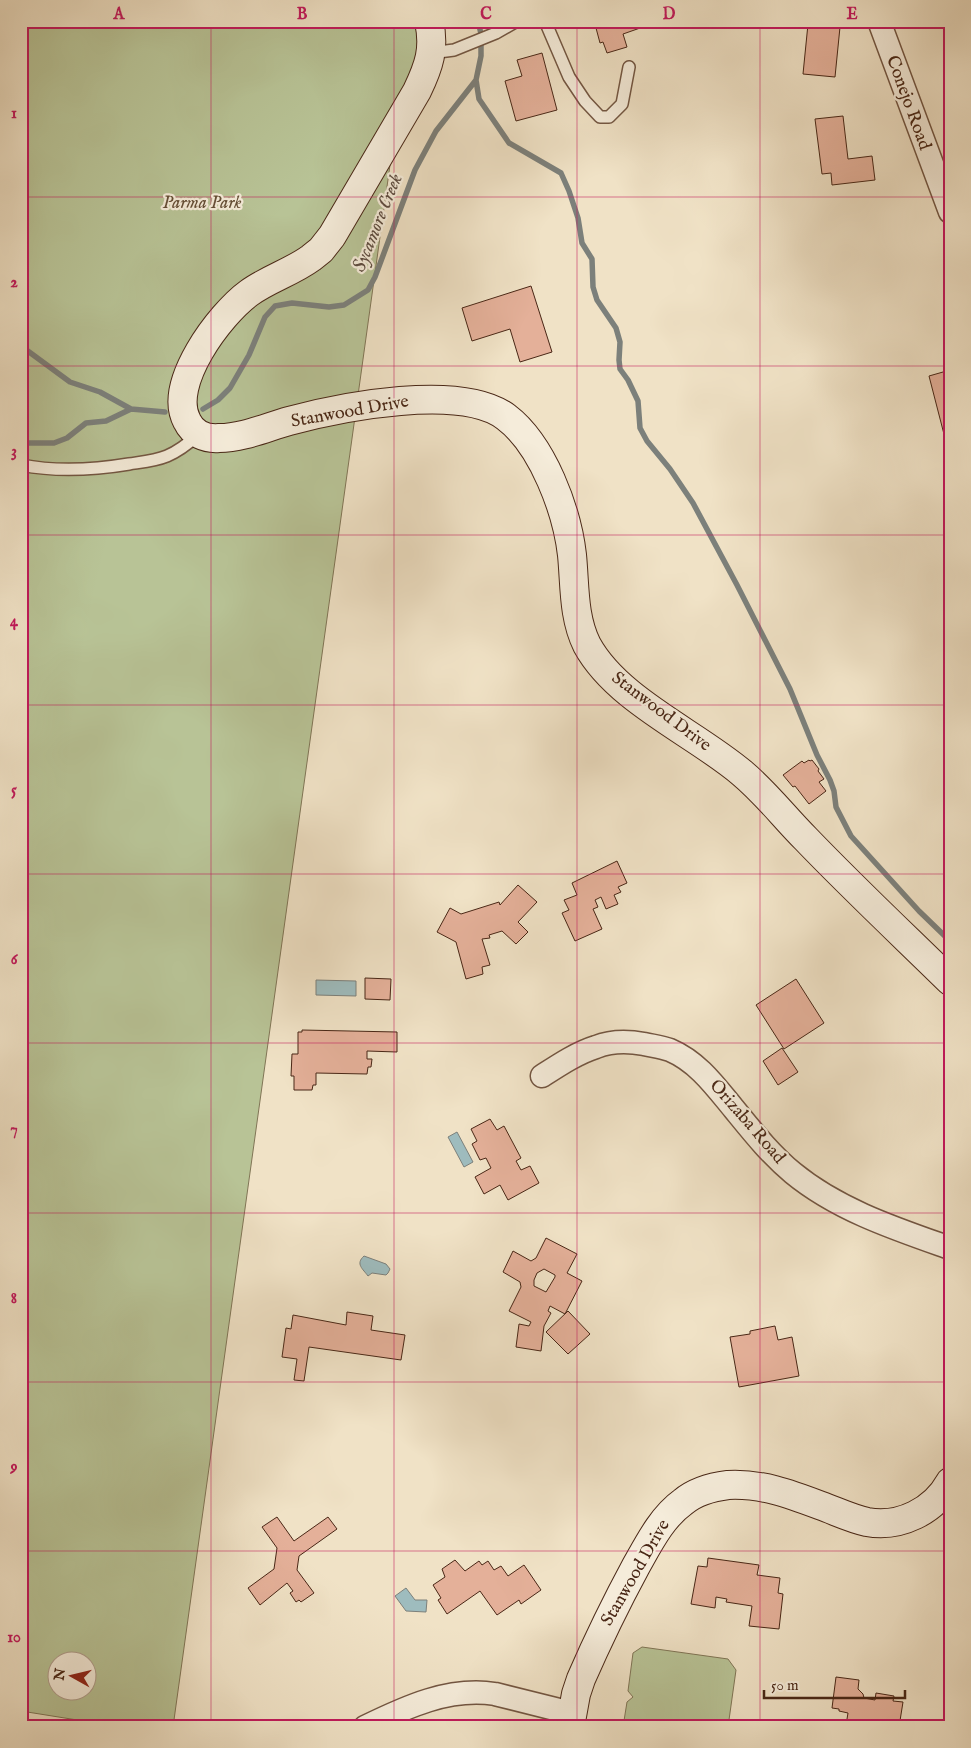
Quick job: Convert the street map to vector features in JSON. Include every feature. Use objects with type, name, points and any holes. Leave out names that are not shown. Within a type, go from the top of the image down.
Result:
[{"type":"main road","points":[[199,434],[187,421],[183,405],[188,379],[202,347],[228,311],[245,296],[302,265],[326,244],[417,91],[425,73],[442,51],[432,41],[429,21]]},
{"type":"main road","name":"Stanwood Drive","points":[[199,434],[208,438],[226,438],[314,415],[360,406],[419,400],[476,403],[490,407],[508,418],[518,427],[533,448],[555,492],[572,554],[575,602],[580,627],[587,644],[598,662],[634,696],[724,759],[758,787],[805,838],[950,981]]},
{"type":"main road","name":"Stanwood Drive","points":[[570,1720],[576,1694],[588,1664],[624,1588],[670,1513],[691,1496],[708,1488],[720,1486],[754,1486],[791,1494],[866,1522],[885,1523],[910,1517],[929,1507],[944,1492],[950,1482]]},
{"type":"street","name":"Conejo Road","points":[[878,21],[950,212]]},
{"type":"street","name":"Orizaba Road","points":[[542,1076],[582,1052],[609,1043],[637,1042],[669,1050],[693,1064],[708,1077],[763,1145],[794,1174],[828,1197],[861,1214],[950,1248]]},
{"type":"street","points":[[365,1727],[422,1702],[456,1693],[484,1692],[495,1694],[570,1720]]},
{"type":"lane","points":[[442,51],[496,33],[517,21]]},
{"type":"lane","points":[[545,21],[569,76],[585,101],[600,117],[609,117],[622,104],[629,67]]},
{"type":"lane","points":[[21,465],[44,469],[68,470],[106,468],[149,461],[174,452],[199,434]]},
{"type":"green space","name":"Parma Park","points":[[21,21],[423,21],[432,33],[400,93],[173,1727],[121,1727],[21,1711]]},
{"type":"green space","points":[[642,1647],[728,1659],[736,1670],[728,1727],[623,1727],[627,1702],[633,1697],[628,1691],[633,1653]]},
{"type":"water","points":[[316,980],[356,981],[356,996],[316,995]]},
{"type":"water","points":[[457,1132],[473,1162],[464,1167],[448,1137]]},
{"type":"water","points":[[364,1256],[386,1264],[390,1269],[388,1273],[386,1275],[372,1273],[368,1276],[360,1264]]},
{"type":"water","points":[[406,1588],[415,1600],[427,1600],[426,1612],[406,1611],[395,1596]]},
{"type":"building","points":[[597,21],[641,21],[643,27],[623,34],[627,47],[607,53],[603,42],[600,43],[596,28],[599,27]]},
{"type":"building","points":[[808,24],[840,27],[835,77],[803,74]]},
{"type":"building","points":[[542,53],[557,110],[516,121],[505,81],[522,76],[517,60]]},
{"type":"building","points":[[843,116],[848,159],[872,156],[875,180],[832,185],[831,173],[822,174],[815,119]]},
{"type":"building","points":[[531,286],[552,352],[520,362],[510,329],[472,341],[462,308]]},
{"type":"building","points":[[950,370],[950,441],[946,442],[929,376]]},
{"type":"building","points":[[812,760],[819,769],[818,771],[824,779],[819,782],[826,791],[809,804],[795,786],[793,787],[783,775],[802,761],[804,763]]},
{"type":"building","points":[[617,861],[627,883],[618,887],[621,892],[614,895],[618,904],[606,909],[601,897],[595,900],[598,907],[593,909],[602,929],[575,941],[562,913],[569,910],[564,900],[577,895],[572,883]]},
{"type":"building","points":[[518,885],[537,902],[518,922],[528,932],[516,944],[502,931],[489,935],[490,938],[482,939],[490,965],[482,967],[483,974],[466,979],[456,942],[437,932],[450,908],[461,914],[499,902],[500,905]]},
{"type":"building","points":[[365,978],[391,979],[390,1000],[365,999]]},
{"type":"building","points":[[796,979],[824,1023],[784,1049],[756,1005]]},
{"type":"building","points":[[302,1030],[397,1032],[397,1052],[367,1051],[367,1059],[372,1059],[371,1067],[368,1067],[367,1074],[316,1073],[316,1085],[313,1085],[312,1090],[294,1090],[294,1076],[291,1076],[292,1054],[298,1054],[298,1032],[302,1032]]},
{"type":"building","points":[[782,1048],[798,1072],[778,1085],[763,1061]]},
{"type":"building","points":[[490,1119],[497,1130],[504,1126],[521,1158],[516,1161],[521,1170],[530,1166],[539,1183],[508,1200],[500,1185],[484,1194],[475,1177],[491,1168],[486,1158],[480,1160],[472,1144],[477,1141],[471,1129]]},
{"type":"building","points":[[546,1238],[577,1254],[567,1273],[582,1281],[565,1314],[550,1306],[548,1311],[551,1313],[544,1326],[541,1351],[516,1347],[519,1324],[529,1326],[531,1322],[509,1311],[521,1287],[520,1282],[503,1272],[513,1251],[531,1261],[536,1258]],"holes":[[[544,1269],[555,1275],[546,1292],[534,1286],[537,1273]]]},
{"type":"building","points":[[568,1311],[590,1334],[568,1354],[546,1332]]},
{"type":"building","points":[[347,1312],[373,1316],[371,1330],[405,1335],[401,1360],[309,1347],[304,1381],[294,1380],[297,1359],[282,1357],[286,1328],[291,1329],[293,1315],[346,1325]]},
{"type":"building","points":[[775,1326],[778,1340],[792,1337],[799,1376],[739,1387],[730,1337],[750,1334],[750,1331]]},
{"type":"building","points":[[277,1517],[294,1541],[328,1517],[337,1529],[299,1556],[297,1570],[314,1593],[301,1602],[299,1600],[296,1602],[290,1593],[293,1591],[287,1583],[260,1605],[248,1588],[274,1569],[277,1548],[262,1527]]},
{"type":"building","points":[[708,1558],[759,1565],[757,1575],[780,1578],[778,1593],[783,1594],[779,1629],[749,1626],[752,1606],[726,1602],[727,1599],[716,1597],[715,1608],[691,1604],[698,1566],[707,1567]]},
{"type":"building","points":[[455,1560],[465,1571],[479,1561],[482,1565],[488,1561],[494,1570],[501,1566],[508,1576],[524,1565],[541,1590],[521,1604],[519,1600],[497,1615],[480,1591],[447,1614],[438,1600],[441,1598],[433,1585],[445,1577],[442,1569]]},
{"type":"building","points":[[836,1677],[859,1680],[858,1689],[864,1698],[875,1700],[876,1693],[894,1696],[893,1701],[903,1702],[899,1727],[846,1725],[848,1713],[832,1708]]},
{"type":"waterway","name":"Sycamore Creek","points":[[203,409],[218,400],[230,388],[249,355],[265,317],[275,306],[292,303],[329,307],[344,305],[368,290],[375,277],[415,170],[436,131],[476,80],[481,56],[481,34],[478,21]]},
{"type":"waterway","points":[[476,80],[479,99],[509,143],[561,173],[578,218],[582,243],[592,259],[593,287],[597,300],[616,328],[620,342],[620,369],[628,380],[638,401],[640,428],[647,441],[670,469],[693,503],[737,585],[790,689],[817,755],[830,780],[834,791],[836,807],[851,836],[919,911],[950,941]]},
{"type":"waterway","points":[[21,346],[70,382],[100,392],[131,409]]},
{"type":"waterway","name":"Sycamore Creek","points":[[21,443],[54,443],[67,438],[86,423],[106,421],[131,409],[165,412]]}]
